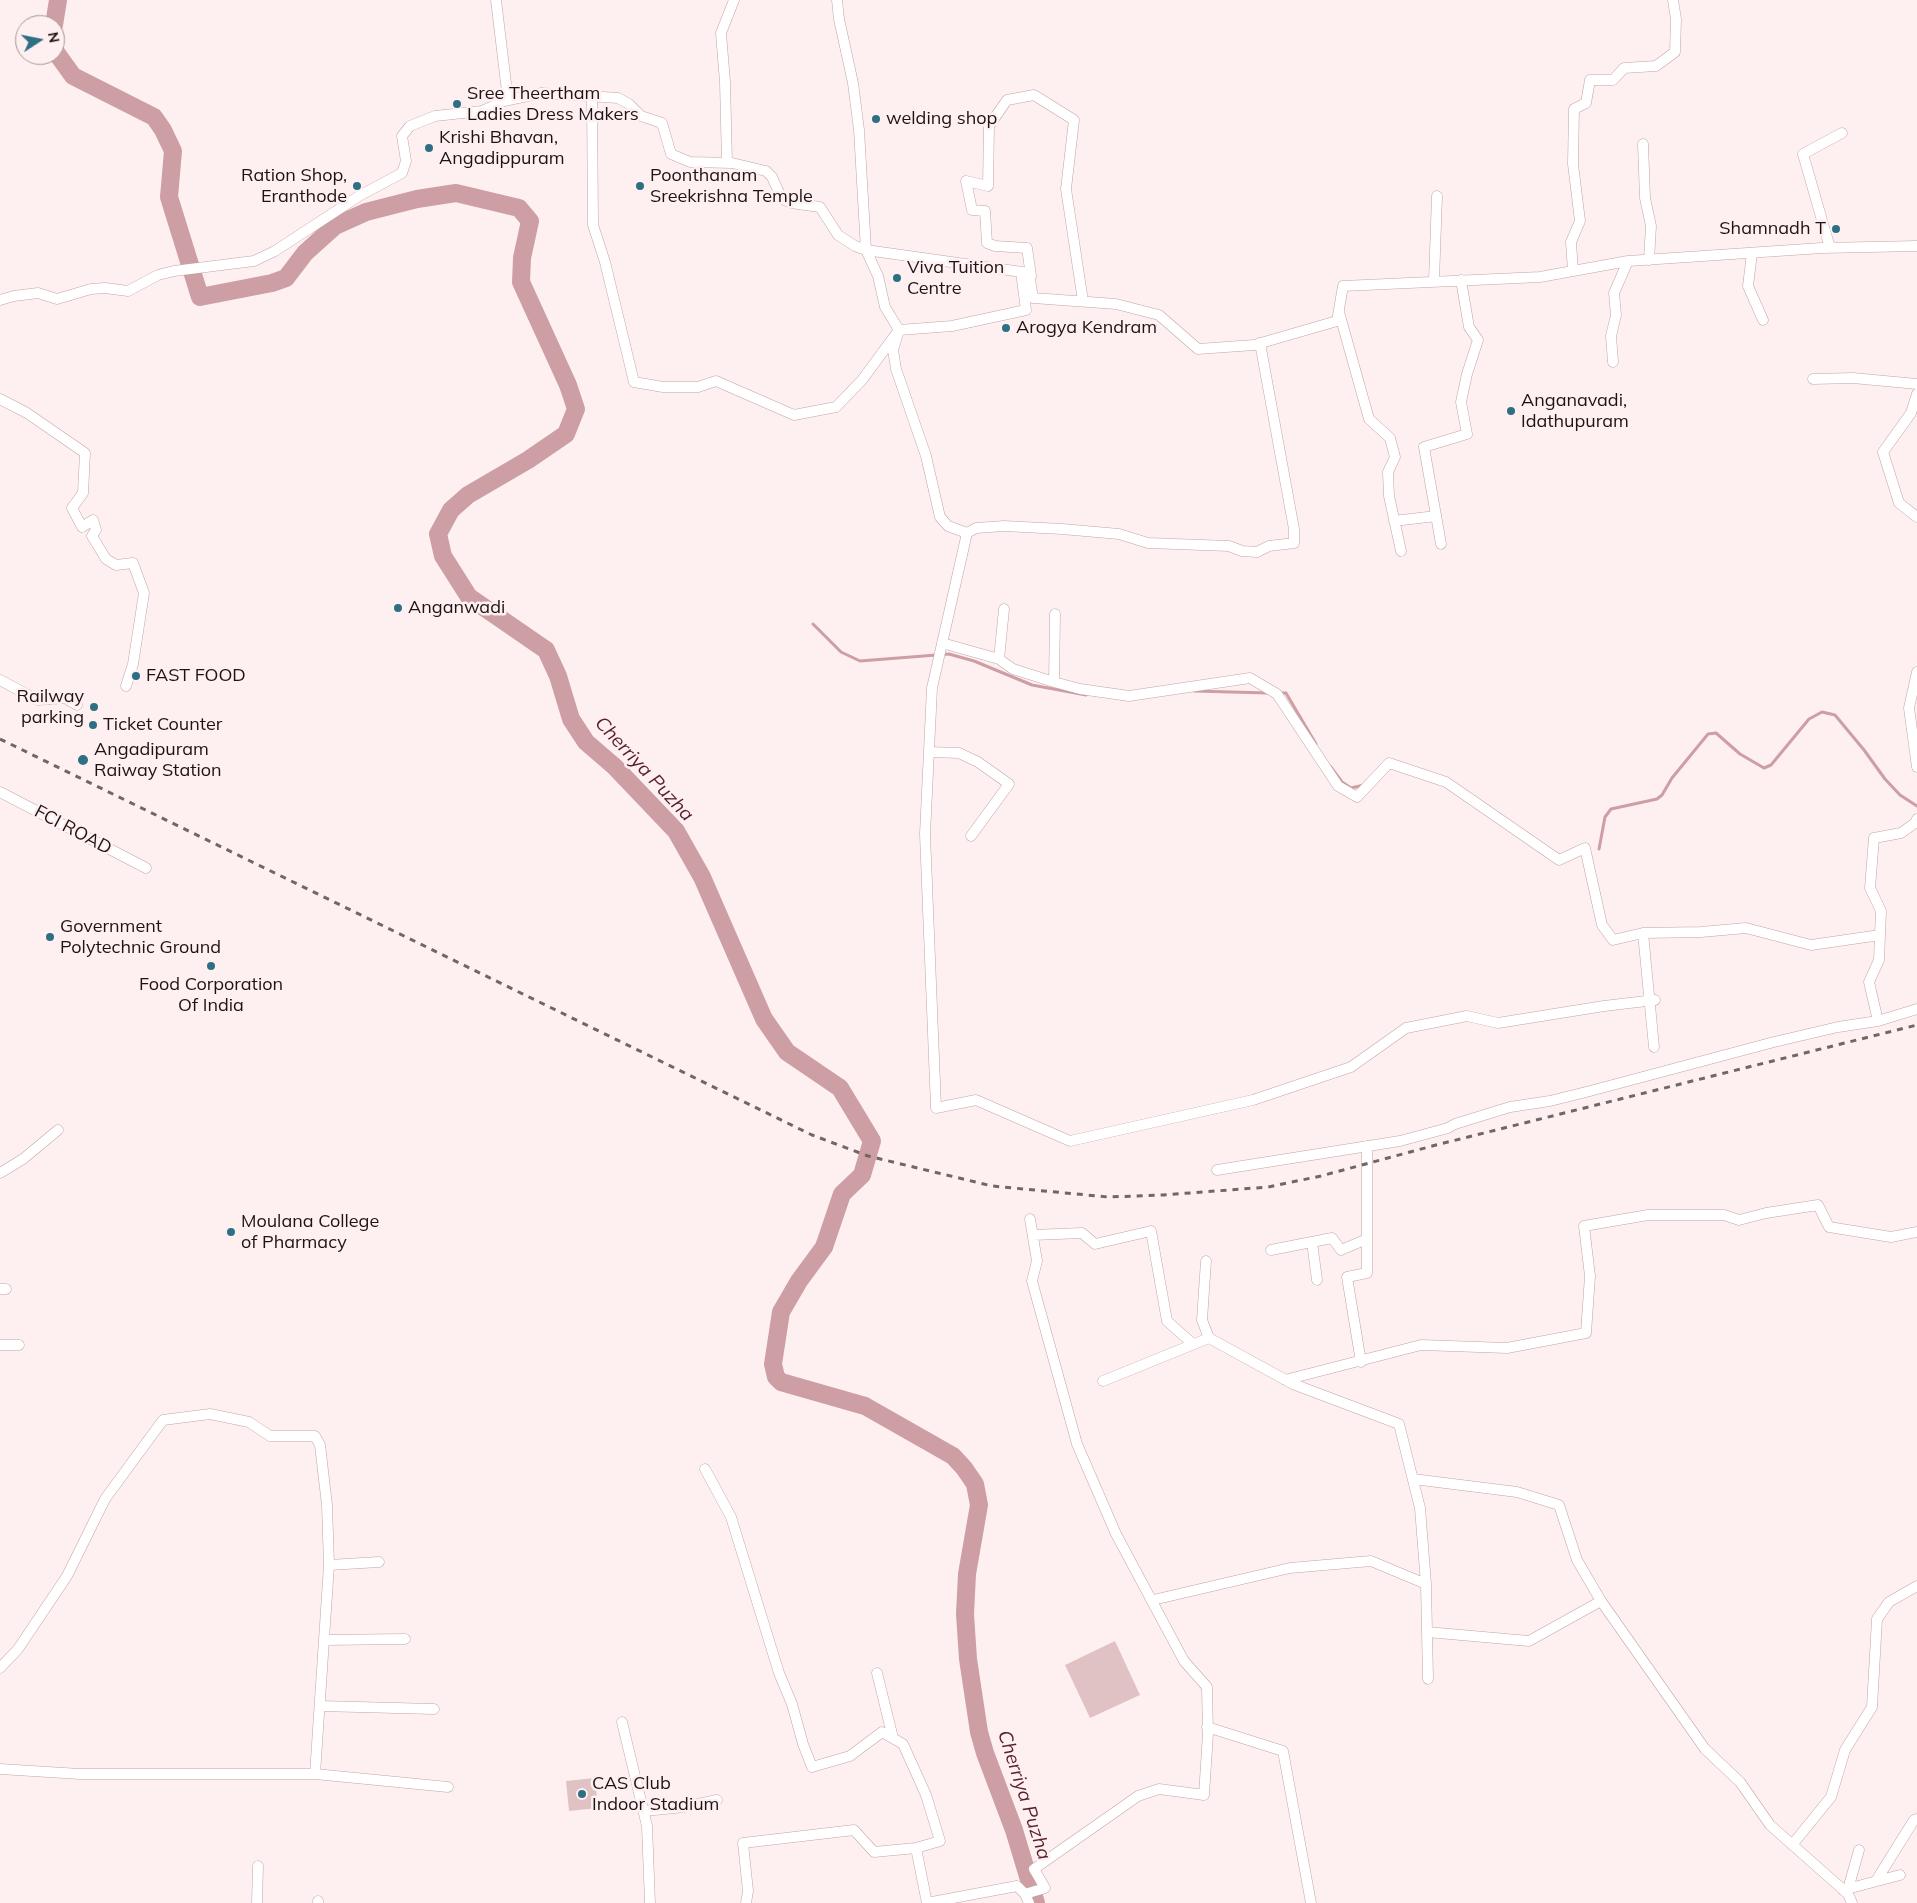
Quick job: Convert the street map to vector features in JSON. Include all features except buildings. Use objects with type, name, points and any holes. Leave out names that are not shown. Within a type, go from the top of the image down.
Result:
[{"type":"street","points":[[496,0],[508,100]]},
{"type":"street","points":[[727,163],[725,82],[721,34],[734,0]]},
{"type":"street","points":[[837,0],[839,19],[853,83],[859,130],[866,250],[878,276],[885,307],[900,330]]},
{"type":"street","points":[[1573,271],[1571,242],[1580,221],[1573,164],[1574,109],[1586,103],[1590,80],[1613,80],[1624,68],[1656,66],[1675,52],[1676,19],[1673,0]]},
{"type":"street","points":[[0,300],[38,293],[58,299],[91,289],[105,288],[128,291],[143,285],[158,275],[174,271],[254,261],[264,257],[359,196],[402,173],[406,162],[402,136],[410,126],[435,116],[482,111],[508,100],[542,94],[618,98],[629,104],[641,116],[662,123],[671,154],[680,159],[702,164],[727,163],[766,171],[772,177],[782,199],[791,203],[820,207],[838,235],[846,242],[866,250],[1026,274]]},
{"type":"street","points":[[592,98],[593,225],[605,262],[634,382],[663,387],[698,387],[716,381],[794,415],[836,407],[862,380],[900,330],[952,326],[1026,310],[1027,248],[995,246],[988,243],[985,211],[972,210],[972,202],[966,181],[988,186],[989,126],[1007,100],[1034,94],[1074,120],[1066,189],[1083,301]]},
{"type":"street","points":[[1830,248],[1803,154],[1842,133]]},
{"type":"street","points":[[1643,144],[1645,198],[1651,226],[1649,260]]},
{"type":"street","points":[[1434,280],[1437,196]]},
{"type":"street","points":[[1026,274],[1033,298],[1116,304],[1159,315],[1198,349],[1260,343],[1337,321],[1343,286],[1434,280],[1540,277],[1628,261],[1830,248],[1917,246]]},
{"type":"street","points":[[1752,253],[1748,286],[1763,320]]},
{"type":"street","points":[[1613,362],[1611,336],[1616,315],[1614,293],[1628,261]]},
{"type":"street","points":[[1441,544],[1424,447],[1467,434],[1461,402],[1467,374],[1478,340],[1469,327],[1461,280]]},
{"type":"street","points":[[1339,311],[1368,419],[1390,438],[1395,457],[1388,472],[1389,496],[1401,552]]},
{"type":"street","points":[[900,330],[893,350],[896,369],[926,456],[940,517],[948,526],[967,533]]},
{"type":"street","points":[[1260,343],[1294,529],[1294,543],[1269,546],[1257,552],[1242,551],[1229,546],[1148,543],[1120,534],[1062,529],[1004,526],[976,528],[967,533],[932,688],[925,834],[936,1108],[976,1100],[1070,1141],[1253,1100],[1351,1067],[1406,1028],[1468,1016],[1498,1023],[1652,1001]]},
{"type":"street","points":[[1813,379],[1853,378],[1917,384]]},
{"type":"street","points":[[1917,394],[1911,412],[1883,452],[1899,503],[1917,517]]},
{"type":"street","points":[[0,399],[27,413],[85,453],[83,493],[72,508],[82,527],[93,520],[96,530],[92,536],[106,559],[116,565],[132,563],[144,592],[133,664],[126,686]]},
{"type":"street","points":[[1394,521],[1436,516]]},
{"type":"street","points":[[999,659],[1004,609]]},
{"type":"street","points":[[1054,682],[1055,614]]},
{"type":"street","points":[[942,644],[999,659],[1013,669],[1054,682],[1080,689],[1129,696],[1250,678],[1277,694],[1338,786],[1357,796],[1389,763],[1446,782],[1559,860],[1585,848],[1602,925],[1614,940],[1642,933],[1701,932],[1746,928],[1810,945],[1880,935]]},
{"type":"street","points":[[1917,672],[1909,708],[1917,766]]},
{"type":"street","points":[[0,680],[38,700],[65,698],[77,705]]},
{"type":"street","points":[[929,752],[959,753],[978,762],[1009,784],[971,836]]},
{"type":"street","name":"FCI ROAD","points":[[0,792],[146,868]]},
{"type":"street","points":[[1878,1021],[1869,982],[1879,960],[1881,911],[1870,888],[1874,838],[1901,833],[1915,823],[1917,819]]},
{"type":"street","points":[[1642,933],[1652,1001],[1654,1047]]},
{"type":"street","points":[[1217,1170],[1400,1141],[1448,1128],[1454,1124],[1510,1107],[1550,1101],[1710,1061],[1774,1042],[1838,1027],[1878,1021],[1917,1009]]},
{"type":"street","points":[[0,1173],[36,1150],[58,1130]]},
{"type":"street","points":[[1361,1362],[1348,1277],[1367,1273],[1367,1146]]},
{"type":"street","points":[[1285,1380],[1361,1362],[1421,1345],[1507,1348],[1586,1333],[1590,1276],[1584,1226],[1648,1215],[1724,1215],[1739,1220],[1766,1213],[1818,1205],[1829,1227],[1891,1237],[1917,1232]]},
{"type":"street","points":[[916,1848],[927,1903],[1017,1886],[1027,1899],[1045,1888],[1034,1868],[1138,1796],[1159,1789],[1204,1795],[1207,1687],[1184,1661],[1116,1534],[1077,1444],[1032,1282],[1037,1260],[1030,1219]]},
{"type":"street","points":[[1032,1235],[1082,1232],[1095,1244],[1151,1231],[1167,1321],[1193,1344]]},
{"type":"street","points":[[1271,1250],[1332,1238],[1341,1250],[1367,1239]]},
{"type":"street","points":[[1312,1242],[1317,1280]]},
{"type":"street","points":[[1206,1261],[1202,1320],[1209,1338],[1285,1380],[1398,1424],[1420,1508],[1426,1584],[1428,1679]]},
{"type":"street","points":[[1103,1381],[1209,1338]]},
{"type":"street","points":[[0,1345],[19,1345]]},
{"type":"street","points":[[0,1668],[18,1649],[67,1576],[105,1499],[163,1420],[210,1414],[249,1422],[270,1436],[315,1436],[320,1446],[327,1505],[329,1565],[316,1774]]},
{"type":"street","points":[[705,1469],[731,1517],[779,1673],[792,1704],[803,1744],[812,1767],[850,1756],[882,1732],[893,1738],[903,1744],[926,1795],[940,1841],[916,1848],[874,1852],[854,1830],[743,1843],[748,1891],[746,1903]]},
{"type":"street","points":[[1413,1480],[1517,1492],[1559,1504],[1577,1560],[1601,1601],[1705,1749],[1740,1782],[1770,1825],[1846,1890],[1852,1903]]},
{"type":"street","points":[[1153,1600],[1290,1568],[1371,1561],[1426,1584]]},
{"type":"street","points":[[329,1565],[378,1562]]},
{"type":"street","points":[[1792,1845],[1831,1797],[1845,1750],[1872,1707],[1877,1619],[1889,1602],[1917,1586]]},
{"type":"street","points":[[1427,1632],[1529,1641],[1601,1601]]},
{"type":"street","points":[[324,1640],[405,1639]]},
{"type":"street","points":[[877,1673],[893,1738]]},
{"type":"street","points":[[320,1706],[434,1709]]},
{"type":"street","points":[[622,1722],[647,1826],[650,1903]]},
{"type":"street","points":[[1207,1727],[1282,1751],[1311,1903]]},
{"type":"street","points":[[0,1769],[80,1774],[316,1774],[448,1787]]},
{"type":"street","points":[[644,1811],[684,1807],[717,1800]]},
{"type":"street","points":[[1876,1881],[1914,1820],[1917,1819]]},
{"type":"street","points":[[1846,1890],[1859,1850]]},
{"type":"street","points":[[257,1903],[258,1866]]},
{"type":"street","points":[[1846,1890],[1900,1875]]},
{"type":"shaded area","points":[[1115,1641],[1140,1695],[1090,1718],[1065,1665]]},
{"type":"shaded area","name":"CAS Club Indoor Stadium","points":[[595,1778],[598,1808],[569,1811],[566,1781]]},
{"type":"waterway","name":"Cherriya Puzha","points":[[56,15],[58,0]]},
{"type":"waterway","name":"Cherriya Puzha","points":[[65,65],[73,76],[154,117],[163,130],[173,151],[169,197],[200,297],[272,283],[286,278],[305,253],[335,226],[366,212],[417,199],[456,193],[519,208],[530,221],[522,258],[521,282],[568,385],[576,409],[566,434],[528,460],[468,495],[451,510],[438,534],[443,556],[469,597],[546,650],[558,676],[571,719],[586,742],[615,767],[676,831],[702,877],[764,1019],[787,1052],[840,1088],[872,1141],[862,1175],[842,1194],[824,1247],[799,1281],[781,1312],[773,1364],[776,1377],[781,1382],[865,1406],[953,1456],[975,1484],[979,1505],[967,1574],[965,1614],[968,1659],[979,1732],[1014,1830],[1036,1903]]},
{"type":"waterway","points":[[813,624],[841,652],[860,661],[949,654],[974,661],[1032,685],[1086,695]]},
{"type":"waterway","points":[[1194,691],[1268,693]]},
{"type":"waterway","points":[[1279,693],[1286,693],[1316,744]]},
{"type":"waterway","points":[[1599,849],[1605,817],[1611,809],[1657,799],[1708,734],[1716,733],[1740,754],[1764,768],[1771,765],[1809,719],[1822,712],[1835,715],[1885,779],[1900,795],[1917,806]]},
{"type":"waterway","points":[[1330,766],[1342,782],[1351,788],[1364,785]]},
{"type":"railway","points":[[0,739],[812,1135],[868,1156],[992,1186],[1108,1197],[1268,1187],[1321,1176],[1436,1145],[1917,1025]]},
{"type":"place","name":"Sree Theertham Ladies Dress Makers","points":[[457,104]]},
{"type":"place","name":"welding shop","points":[[876,119]]},
{"type":"place","name":"Krishi Bhavan, Angadippuram","points":[[429,148]]},
{"type":"place","name":"Ration Shop, Eranthode","points":[[357,186]]},
{"type":"place","name":"Poonthanam Sreekrishna Temple","points":[[640,186]]},
{"type":"place","name":"Shamnadh T","points":[[1836,229]]},
{"type":"place","name":"Viva Tuition Centre","points":[[897,278]]},
{"type":"place","name":"Arogya Kendram","points":[[1006,328]]},
{"type":"place","name":"Anganavadi, Idathupuram","points":[[1511,411]]},
{"type":"place","name":"Anganwadi","points":[[398,608]]},
{"type":"place","name":"FAST FOOD","points":[[136,676]]},
{"type":"place","name":"Railway parking","points":[[94,707]]},
{"type":"place","name":"Ticket Counter","points":[[93,725]]},
{"type":"place","name":"Angadipuram Raiway Station","points":[[83,760]]},
{"type":"place","name":"Government Polytechnic Ground","points":[[50,937]]},
{"type":"place","name":"Food Corporation Of India","points":[[211,966]]},
{"type":"place","name":"Moulana College of Pharmacy","points":[[231,1232]]},
{"type":"place","name":"CAS Club Indoor Stadium","points":[[582,1794]]}]
